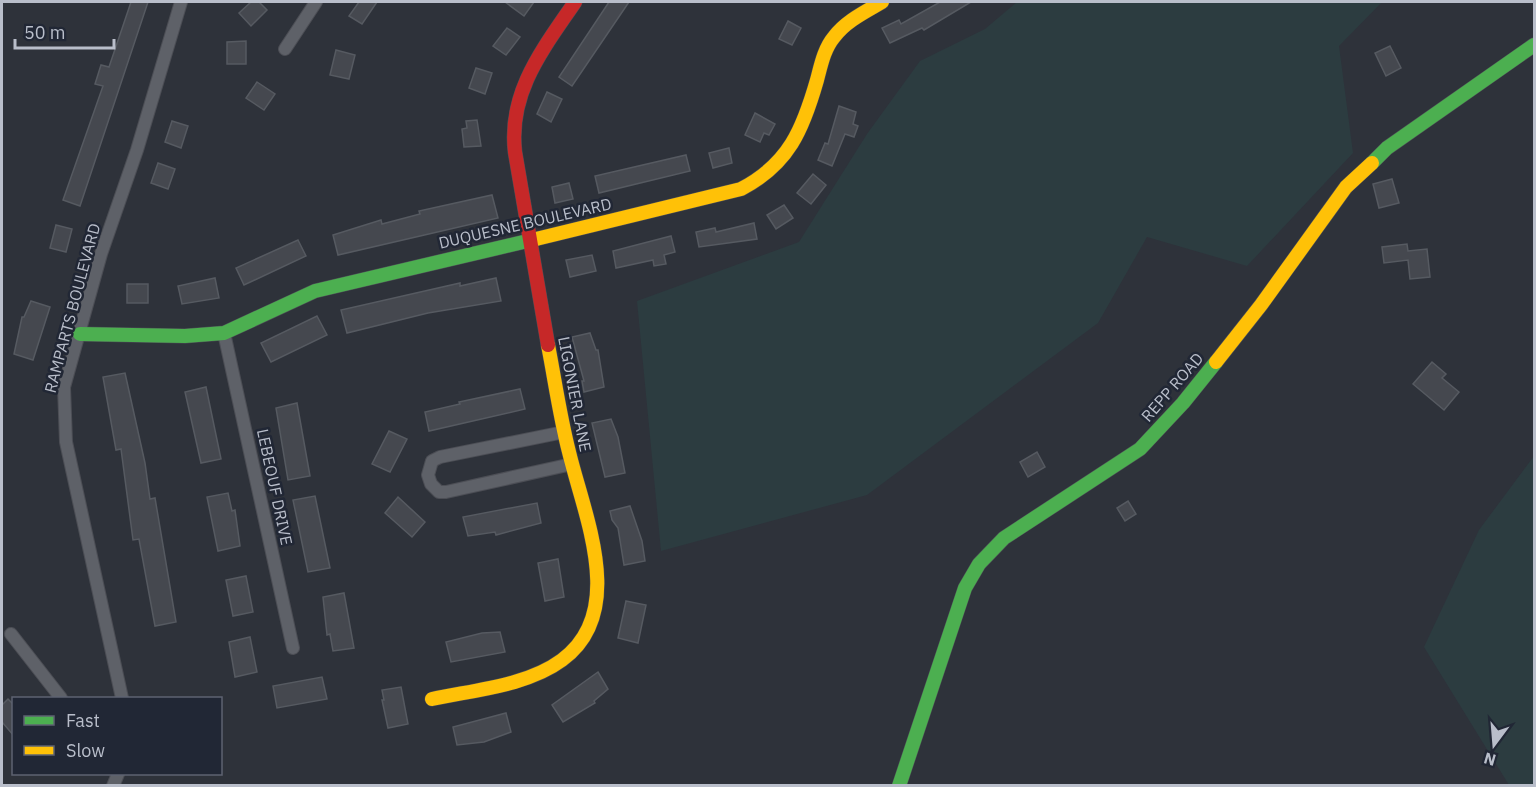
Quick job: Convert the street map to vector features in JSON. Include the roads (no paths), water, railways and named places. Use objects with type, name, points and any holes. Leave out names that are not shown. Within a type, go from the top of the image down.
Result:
[{"type":"street","name":"RAMPARTS BOULEVARD","points":[[122,697],[66,442],[64,387],[101,254],[136,150],[181,2]]},
{"type":"street","points":[[285,49],[316,2]]},
{"type":"street","name":"LIGONIER LANE","points":[[432,699],[537,674],[554,667],[572,653],[585,635],[593,615],[598,588],[595,563],[564,432],[513,125],[526,79],[575,2]]},
{"type":"street","name":"DUQUESNE BOULEVARD","points":[[80,334],[185,336],[224,333],[315,291],[741,189],[762,180],[788,153],[825,53],[834,38],[849,22],[882,2]]},
{"type":"street","name":"REPP ROAD","points":[[899,786],[965,588],[979,564],[1004,538],[1140,449],[1183,403],[1261,305],[1346,187],[1387,148],[1534,45]]},
{"type":"street","name":"LEBEOUF DRIVE","points":[[224,333],[293,648]]},
{"type":"street","points":[[564,432],[440,457],[432,461],[429,468],[430,484],[439,492],[446,492],[572,464]]},
{"type":"street","points":[[11,634],[59,697]]}]
